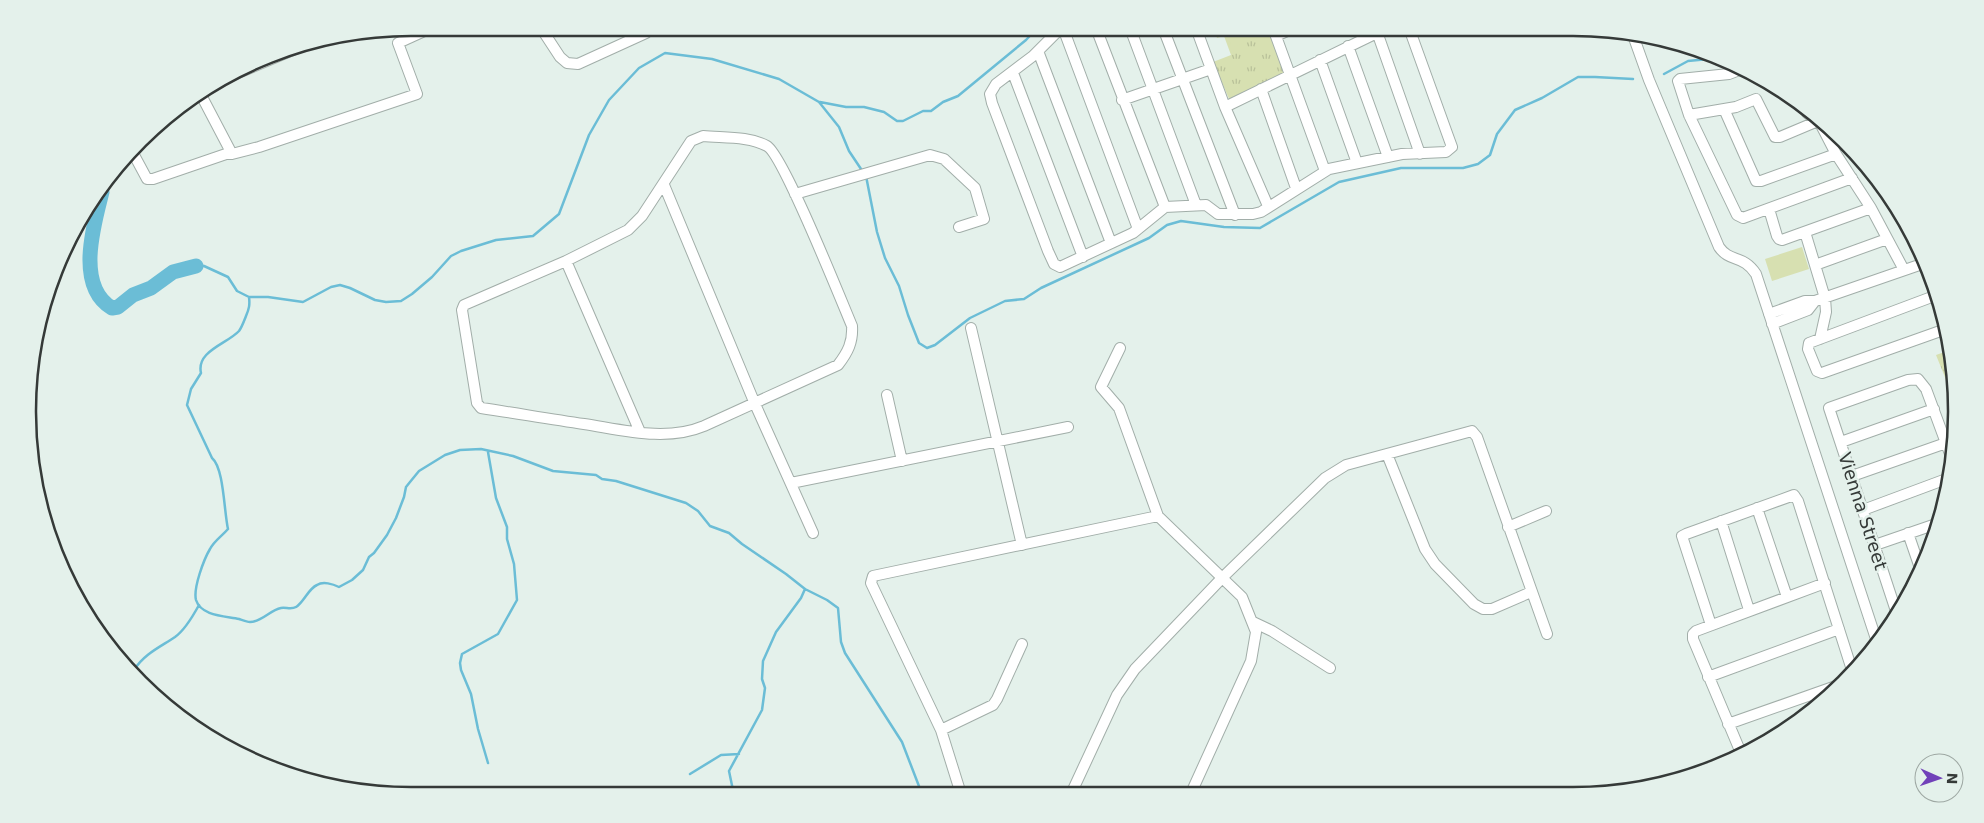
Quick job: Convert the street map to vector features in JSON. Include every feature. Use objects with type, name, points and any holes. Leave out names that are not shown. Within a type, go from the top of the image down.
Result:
[{"type":"street","points":[[136,157],[147,179],[153,179],[226,154],[259,147],[417,94],[398,43],[413,36]]},
{"type":"street","points":[[546,36],[560,57],[567,63],[578,64],[639,36]]},
{"type":"street","points":[[1055,36],[996,84],[990,94],[1048,251],[1054,264],[1058,266],[1083,257],[1133,233],[1165,207],[1208,206],[1218,214],[1261,212],[1329,168],[1402,154],[1446,152],[1452,147],[1412,36]]},
{"type":"street","points":[[1067,36],[1138,229]]},
{"type":"street","points":[[1099,36],[1122,100],[1165,207]]},
{"type":"street","points":[[1133,36],[1196,205]]},
{"type":"street","points":[[1166,36],[1235,214]]},
{"type":"street","points":[[1199,36],[1225,107],[1268,206]]},
{"type":"street","points":[[1276,36],[1325,171]]},
{"type":"street","points":[[1225,107],[1369,36]]},
{"type":"street","points":[[1384,36],[1420,154]]},
{"type":"street","points":[[1635,41],[1649,80],[1720,247],[1728,256],[1743,260],[1753,268],[1756,274],[1874,635]]},
{"type":"street","points":[[1348,46],[1388,157]]},
{"type":"street","points":[[1038,51],[1112,242]]},
{"type":"street","points":[[1320,60],[1357,163]]},
{"type":"street","points":[[1122,100],[1211,69]]},
{"type":"street","points":[[1013,72],[1083,257]]},
{"type":"street","points":[[1733,73],[1680,79],[1678,84],[1689,115],[1737,215],[1743,218],[1852,178]]},
{"type":"street","points":[[1261,89],[1296,188]]},
{"type":"street","points":[[203,99],[232,154]]},
{"type":"street","points":[[1689,115],[1724,109],[1756,100],[1775,137],[1780,137],[1813,123]]},
{"type":"street","points":[[1724,109],[1752,177],[1756,181],[1761,181],[1836,154]]},
{"type":"street","points":[[1825,134],[1871,208],[1904,270]]},
{"type":"street","points":[[703,136],[753,141],[769,147],[795,194],[852,326],[852,337],[847,353],[838,365],[690,432],[675,434],[640,432],[481,408],[478,402],[462,310],[464,305],[566,261],[628,230],[642,216],[664,184],[691,141],[703,136]]},
{"type":"street","points":[[795,194],[930,155],[944,159],[975,188],[984,219],[959,227]]},
{"type":"street","points":[[664,184],[755,404],[813,533]]},
{"type":"street","points":[[1769,209],[1779,239],[1805,232],[1871,208]]},
{"type":"street","points":[[1805,232],[1815,265],[1820,300],[1826,312],[1820,339]]},
{"type":"street","points":[[1815,265],[1887,239]]},
{"type":"street","points":[[566,261],[640,432]]},
{"type":"street","points":[[1770,319],[1805,301],[1820,300],[1918,265]]},
{"type":"street","points":[[1930,298],[1820,339],[1809,344],[1808,349],[1820,374],[1939,331]]},
{"type":"street","points":[[971,328],[1022,545]]},
{"type":"street","points":[[1120,348],[1101,387],[1119,408],[1158,516],[1242,597],[1256,632],[1251,661],[1193,787]]},
{"type":"street","name":"Vienna Street","points":[[1894,604],[1829,408],[1914,378],[1918,379],[1925,387],[1934,408]]},
{"type":"street","points":[[888,395],[902,460]]},
{"type":"street","points":[[1841,442],[1934,408],[1946,443],[1852,476]]},
{"type":"street","points":[[791,483],[1068,427]]},
{"type":"street","points":[[1074,787],[1117,696],[1135,669],[1223,577],[1324,478],[1346,466],[1472,431],[1477,437],[1547,634]]},
{"type":"street","points":[[1387,454],[1425,549],[1435,564],[1474,604],[1484,609],[1492,609],[1531,592]]},
{"type":"street","points":[[1863,510],[1942,481]]},
{"type":"street","points":[[1711,625],[1682,538],[1686,534],[1790,496],[1796,497],[1850,664]]},
{"type":"street","points":[[1757,508],[1787,597]]},
{"type":"street","points":[[1508,527],[1546,511]]},
{"type":"street","points":[[959,787],[941,730],[871,579],[873,576],[1158,516]]},
{"type":"street","points":[[1721,521],[1749,610]]},
{"type":"street","points":[[1875,545],[1930,526]]},
{"type":"street","points":[[1908,533],[1917,559]]},
{"type":"street","points":[[1739,748],[1692,637],[1694,632],[1825,583]]},
{"type":"street","points":[[1253,622],[1272,631],[1330,668]]},
{"type":"street","points":[[1708,677],[1839,630]]},
{"type":"street","points":[[941,730],[992,705],[997,699],[1022,644]]},
{"type":"street","points":[[1728,724],[1824,690]]},
{"type":"green space","points":[[1224,36],[1272,36],[1286,72],[1230,101],[1213,62],[1231,55]]},
{"type":"green space","points":[[1228,36],[1263,36],[1232,47]]},
{"type":"green space","points":[[1802,247],[1809,269],[1772,281],[1765,259]]},
{"type":"green space","points":[[1943,352],[1946,381],[1936,355]]},
{"type":"waterway","points":[[820,102],[846,107],[864,107],[884,112],[897,121],[903,121],[923,111],[931,111],[943,102],[958,96],[1030,36]]},
{"type":"waterway","points":[[196,266],[204,266],[228,277],[237,291],[249,297],[268,297],[303,302],[331,287],[340,285],[375,300],[386,302],[401,301],[432,277],[451,256],[496,240],[533,236],[559,214],[589,135],[609,100],[639,68],[665,53],[712,59],[779,79],[819,102],[839,127],[849,151],[863,172]]},
{"type":"waterway","points":[[1664,74],[1688,61],[1702,60]]},
{"type":"waterway","points":[[866,176],[877,232],[885,258],[899,286],[919,343],[927,348],[935,345],[970,318],[1005,301],[1024,299],[1041,288],[1149,238],[1167,225],[1181,221],[1224,227],[1260,228],[1339,182],[1401,168],[1463,168],[1478,164],[1490,155],[1497,134],[1515,110],[1542,98],[1578,77],[1633,79]]},
{"type":"waterway","points":[[100,202],[92,237],[90,270],[94,285],[101,298],[112,308],[118,307],[133,295],[151,288],[173,272],[196,266]]},
{"type":"waterway","points":[[249,297],[249,309],[239,331],[208,353],[203,359],[201,373],[191,389],[187,405],[219,471],[228,529],[212,546],[200,574],[195,595],[196,600],[203,609],[214,614],[249,622],[262,618],[277,609],[296,607],[311,589],[319,584],[328,583],[339,587],[352,580],[363,570],[369,557],[387,535],[396,518],[406,487],[419,471],[445,455],[460,450],[481,449],[513,456],[553,471],[596,475],[602,479],[616,481],[686,503],[698,511],[710,526],[729,533],[805,589],[838,608],[841,642],[845,653],[902,742],[919,787]]},
{"type":"waterway","points":[[488,452],[496,498],[507,527],[507,539],[514,564],[517,600],[498,634],[462,654],[460,663],[471,694],[478,729],[488,763]]},
{"type":"waterway","points":[[732,787],[729,771],[762,710],[765,688],[762,679],[763,661],[776,632],[801,598],[805,589]]},
{"type":"waterway","points":[[136,667],[147,655],[179,634],[199,605]]},
{"type":"waterway","points":[[690,774],[721,755],[739,754]]}]
